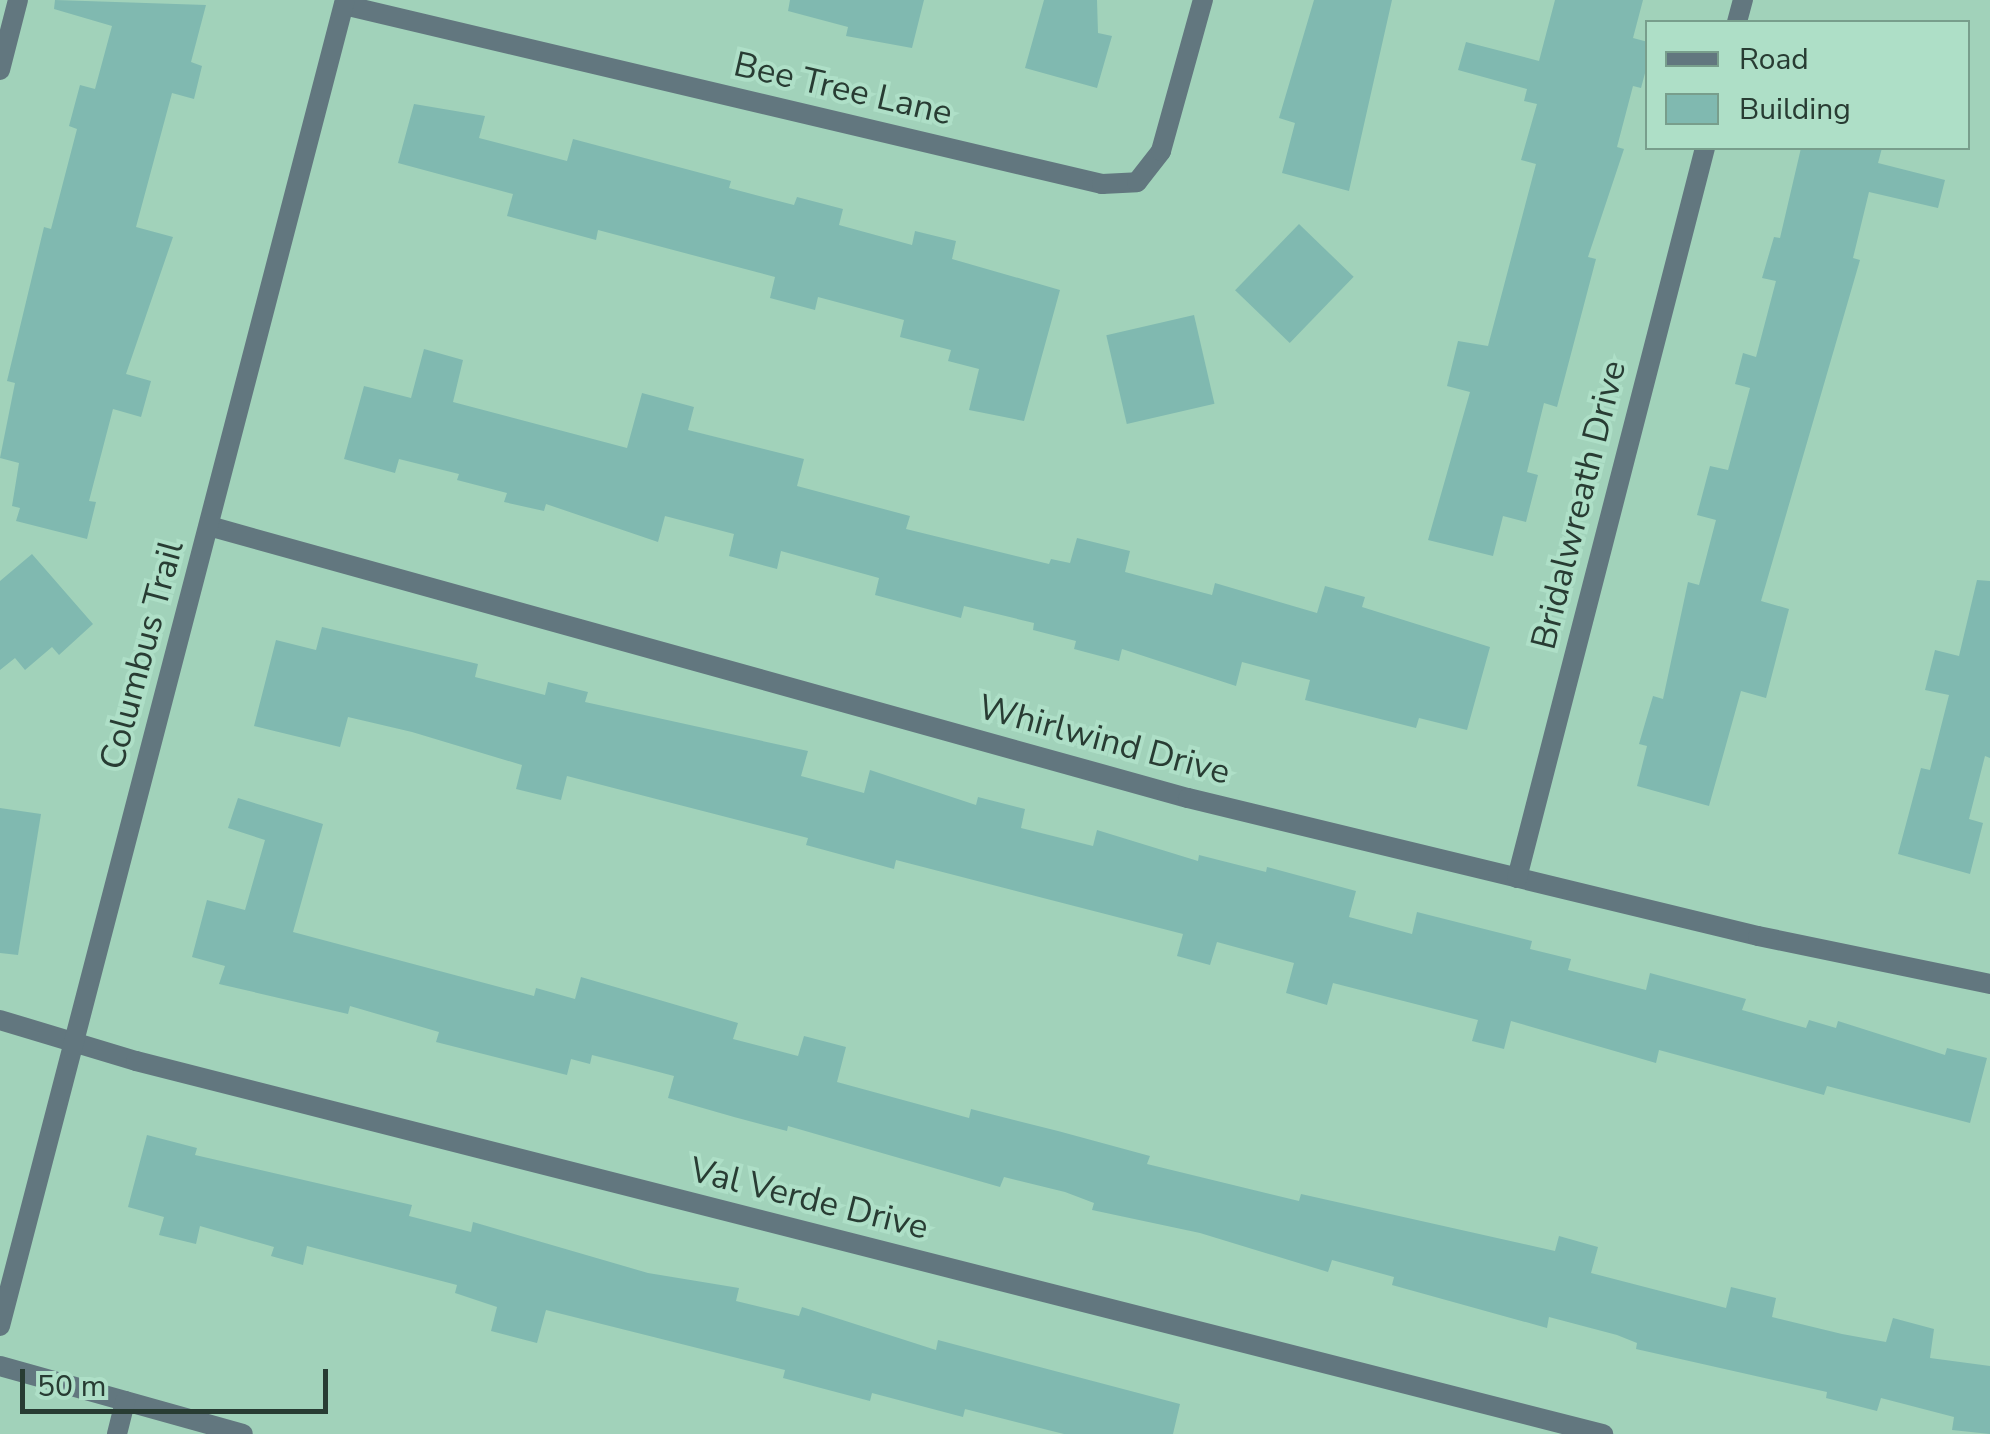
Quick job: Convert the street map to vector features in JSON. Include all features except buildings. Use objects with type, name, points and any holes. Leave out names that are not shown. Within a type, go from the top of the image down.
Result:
[{"type":"street","name":"Bee Tree Lane","points":[[344,2],[1102,184],[1137,182],[1162,150],[1203,0]]},
{"type":"street","name":"Columbus Trail","points":[[0,1326],[344,2]]},
{"type":"street","points":[[0,70],[11,8]]},
{"type":"street","name":"Bridalwreath Drive","points":[[1517,878],[1704,150]]},
{"type":"street","name":"Whirlwind Drive","points":[[209,526],[1188,798],[1517,878],[1990,984]]},
{"type":"street","name":"Val Verde Drive","points":[[0,1020],[1603,1434]]},
{"type":"street","points":[[0,1366],[242,1434]]},
{"type":"street","points":[[116,1434],[125,1402]]}]
